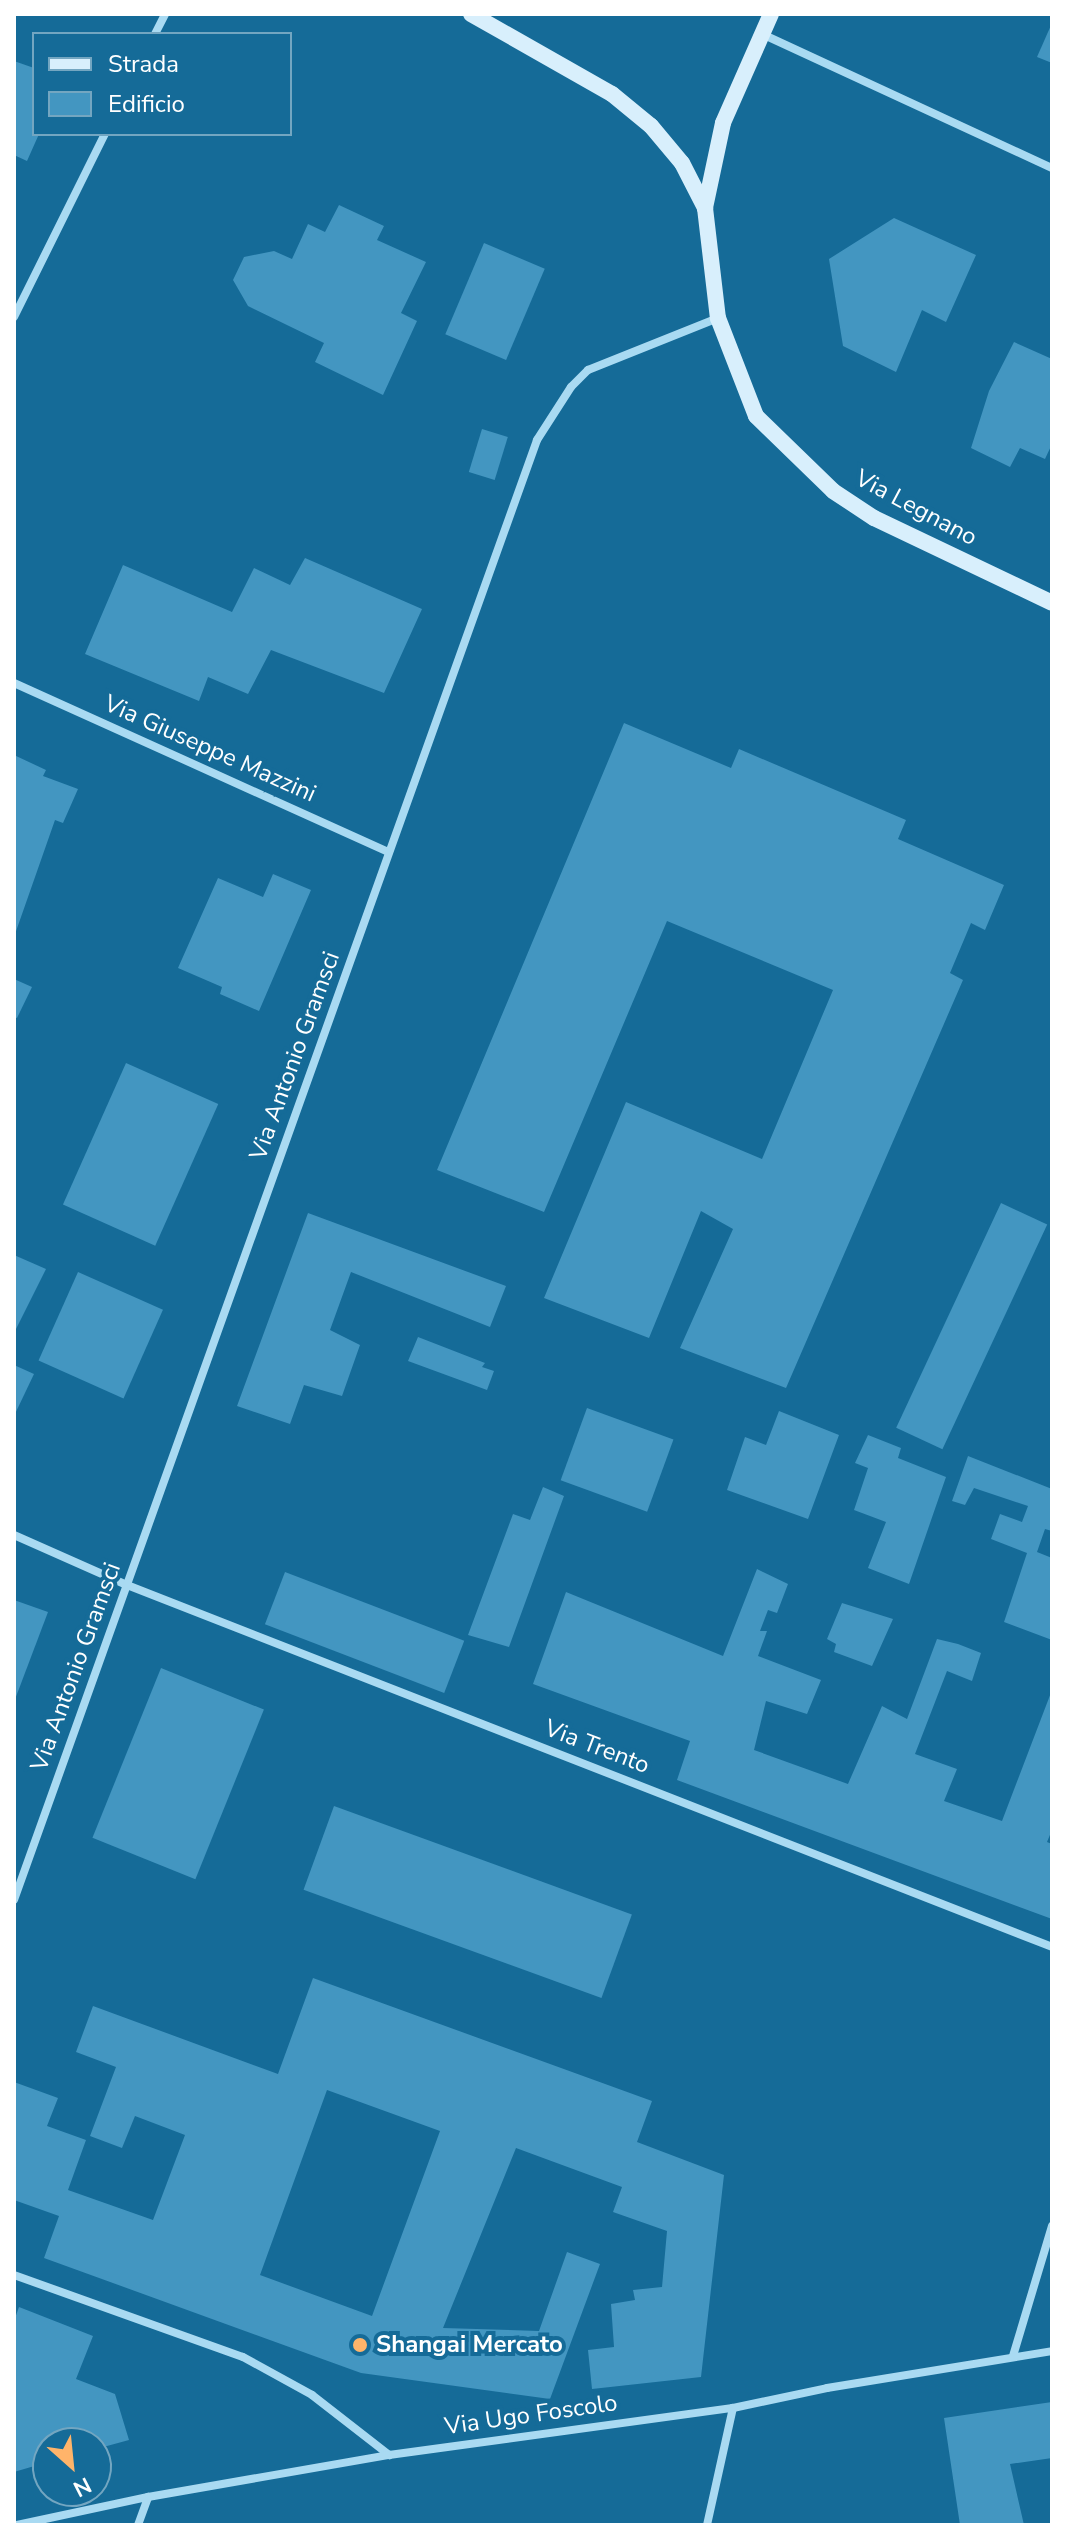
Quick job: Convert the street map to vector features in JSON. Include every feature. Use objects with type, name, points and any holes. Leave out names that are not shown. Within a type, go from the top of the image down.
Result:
[{"type":"street","points":[[156,32],[165,14]]},
{"type":"street","points":[[471,14],[612,94],[651,126],[682,163],[705,208]]},
{"type":"street","points":[[705,208],[723,123],[771,14]]},
{"type":"street","points":[[761,33],[1052,168]]},
{"type":"street","points":[[14,317],[104,136]]},
{"type":"street","name":"Via Legnano","points":[[705,208],[718,318],[756,416],[833,491],[874,518],[1052,603]]},
{"type":"street","name":"Via Antonio Gramsci","points":[[14,1900],[537,440],[571,387],[588,370],[718,318]]},
{"type":"street","name":"Via Giuseppe Mazzini","points":[[14,683],[389,852]]},
{"type":"street","name":"Via Trento","points":[[14,1535],[127,1585],[1052,1947]]},
{"type":"street","points":[[1013,2356],[1052,2226]]},
{"type":"street","points":[[14,2275],[243,2357],[312,2395],[389,2455]]},
{"type":"street","name":"Via Ugo Foscolo","points":[[17,2525],[148,2497],[389,2455],[733,2408],[1052,2351]]},
{"type":"street","points":[[707,2525],[733,2408]]},
{"type":"street","points":[[138,2525],[148,2497]]},
{"type":"building","points":[[1052,23],[1052,63],[1037,57]]},
{"type":"building","points":[[14,61],[32,67],[32,136],[38,136],[27,161],[14,155]]},
{"type":"building","points":[[339,205],[384,226],[377,240],[426,262],[401,313],[417,321],[383,395],[315,362],[324,343],[248,306],[233,280],[244,257],[274,251],[292,259],[308,224],[325,232]]},
{"type":"building","points":[[894,218],[976,255],[946,322],[922,310],[896,372],[843,346],[829,259]]},
{"type":"building","points":[[484,243],[545,269],[506,360],[445,334]]},
{"type":"building","points":[[1014,342],[1052,359],[1052,444],[1045,459],[1020,448],[1010,467],[971,448],[989,391]]},
{"type":"building","points":[[482,429],[508,437],[495,480],[469,472]]},
{"type":"building","points":[[305,558],[422,609],[384,693],[271,650],[248,694],[208,677],[199,701],[85,654],[123,565],[232,612],[254,568],[290,585]]},
{"type":"building","points":[[624,723],[731,768],[739,749],[906,820],[898,839],[1004,885],[985,930],[971,923],[950,973],[963,980],[786,1388],[680,1348],[733,1229],[701,1211],[649,1338],[544,1298],[626,1102],[762,1159],[833,990],[667,921],[544,1212],[437,1170]]},
{"type":"building","points":[[14,755],[46,770],[43,776],[78,789],[63,823],[55,820],[14,937]]},
{"type":"building","points":[[273,874],[311,890],[259,1011],[220,994],[222,987],[178,968],[218,878],[263,897]]},
{"type":"building","points":[[14,979],[32,987],[17,1018],[14,1017]]},
{"type":"building","points":[[126,1063],[218,1104],[155,1246],[63,1205]]},
{"type":"building","points":[[1001,1203],[1047,1225],[942,1449],[896,1428]]},
{"type":"building","points":[[308,1213],[506,1286],[490,1327],[351,1272],[330,1330],[360,1345],[342,1396],[304,1385],[290,1424],[237,1406]]},
{"type":"building","points":[[14,1255],[46,1269],[14,1333]]},
{"type":"building","points":[[78,1272],[163,1310],[124,1398],[39,1361]]},
{"type":"building","points":[[418,1337],[485,1363],[482,1367],[494,1371],[487,1390],[408,1361]]},
{"type":"building","points":[[14,1365],[34,1374],[14,1416]]},
{"type":"building","points":[[587,1408],[673,1439],[647,1512],[561,1480]]},
{"type":"building","points":[[779,1411],[839,1435],[808,1519],[727,1490],[745,1437],[766,1445]]},
{"type":"building","points":[[868,1435],[901,1448],[898,1458],[946,1477],[909,1584],[868,1568],[886,1522],[854,1510],[868,1468],[855,1463]]},
{"type":"building","points":[[968,1456],[1052,1489],[1052,1531],[1045,1529],[1037,1552],[1052,1558],[1052,1640],[1004,1622],[1027,1553],[991,1539],[1000,1514],[1022,1522],[1028,1506],[974,1488],[965,1505],[952,1501]]},
{"type":"building","points":[[543,1487],[564,1496],[509,1647],[468,1635],[513,1514],[530,1520]]},
{"type":"building","points":[[757,1569],[788,1584],[777,1613],[768,1610],[760,1631],[767,1631],[758,1656],[821,1680],[807,1714],[766,1701],[754,1750],[848,1784],[882,1706],[907,1719],[937,1639],[958,1644],[981,1653],[972,1681],[947,1671],[915,1754],[957,1769],[944,1801],[1002,1821],[1052,1690],[1052,1830],[1047,1842],[1052,1844],[1052,1919],[677,1780],[690,1741],[533,1684],[566,1592],[723,1656]]},
{"type":"building","points":[[285,1572],[464,1641],[444,1693],[265,1624]]},
{"type":"building","points":[[14,1600],[48,1612],[14,1702]]},
{"type":"building","points":[[842,1603],[893,1619],[872,1666],[834,1652],[836,1644],[827,1639]]},
{"type":"building","points":[[161,1668],[264,1710],[195,1879],[92,1838]]},
{"type":"building","points":[[334,1806],[632,1914],[601,1998],[304,1890]]},
{"type":"building","points":[[313,1978],[652,2101],[637,2142],[724,2175],[701,2377],[592,2389],[588,2350],[614,2347],[611,2304],[635,2300],[633,2290],[662,2287],[667,2231],[613,2212],[622,2187],[516,2148],[443,2328],[539,2331],[567,2252],[600,2264],[550,2399],[361,2373],[44,2258],[59,2216],[14,2200],[14,2082],[58,2098],[47,2126],[86,2140],[68,2190],[153,2220],[185,2135],[135,2116],[122,2148],[90,2136],[116,2067],[76,2052],[93,2006],[278,2074]],"holes":[[[327,2090],[440,2131],[372,2316],[260,2275]]]},
{"type":"building","points":[[19,2307],[93,2336],[76,2379],[115,2394],[129,2440],[112,2445],[112,2427],[32,2427],[32,2467],[14,2472],[14,2321]]},
{"type":"building","points":[[1052,2402],[1052,2458],[1010,2464],[1024,2525],[960,2525],[944,2418]]},
{"type":"place","name":"Shangai Mercato","points":[[360,2345]]}]
